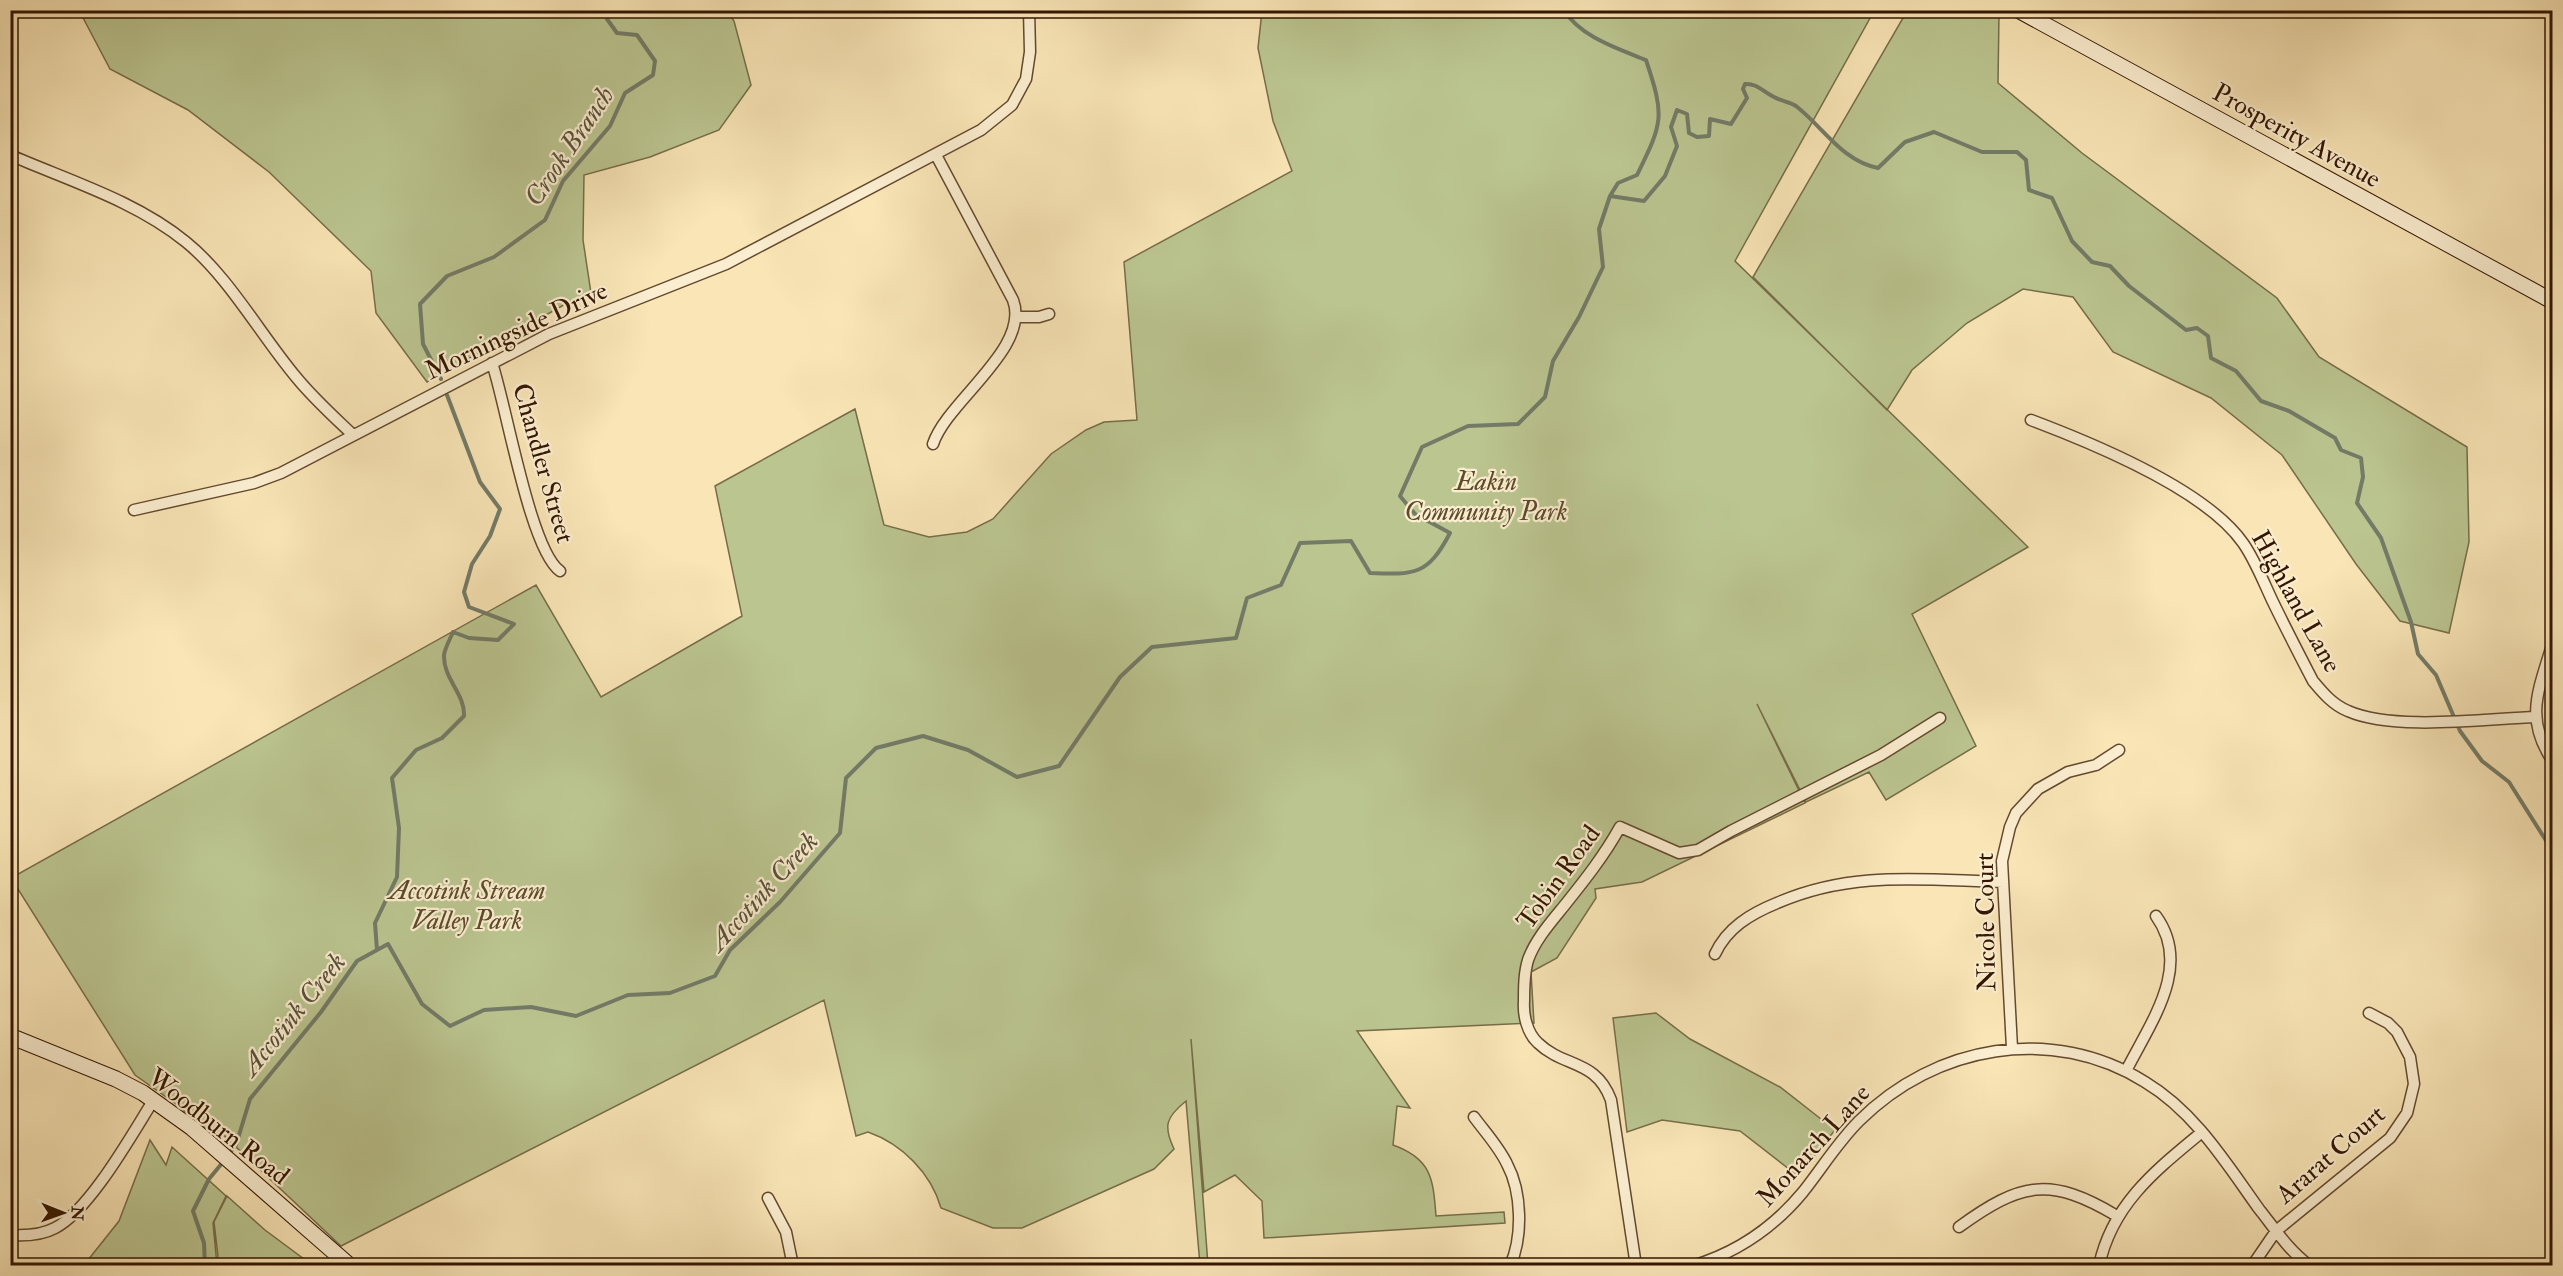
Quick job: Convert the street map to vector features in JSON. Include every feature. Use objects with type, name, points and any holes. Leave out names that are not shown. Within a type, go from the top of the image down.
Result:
[{"type":"main road","name":"Prosperity Avenue","points":[[2018,10],[2553,301]]},
{"type":"main road","name":"Woodburn Road","points":[[10,1036],[116,1079],[153,1101],[208,1142],[350,1266]]},
{"type":"street","name":"Morningside Drive","points":[[134,510],[254,483],[281,473],[492,363],[591,316],[726,264],[936,155],[1003,115],[1020,92],[1029,62],[1029,10]]},
{"type":"street","points":[[933,444],[942,425],[1006,345],[1017,317],[1013,300],[936,155]]},
{"type":"street","points":[[10,156],[113,198],[162,224],[187,243],[238,301],[301,383],[354,435]]},
{"type":"street","points":[[1017,317],[1039,317],[1050,314]]},
{"type":"street","name":"Chandler Street","points":[[492,363],[532,515],[548,559],[560,571]]},
{"type":"street","name":"Highland Lane","points":[[2031,420],[2068,434],[2152,475],[2216,512],[2243,543],[2313,681],[2333,702],[2359,715],[2382,719],[2466,720],[2535,717]]},
{"type":"street","points":[[2553,645],[2537,696],[2535,717],[2542,743],[2553,760]]},
{"type":"street","name":"Tobin Road","points":[[1636,1266],[1611,1100],[1606,1086],[1597,1075],[1552,1053],[1532,1038],[1524,1008],[1525,971],[1531,953],[1600,859],[1620,827],[1679,853],[1698,850],[1881,755],[1940,717]]},
{"type":"street","name":"Nicole Court","points":[[2012,1048],[2003,882],[2004,845],[2016,813],[2026,800],[2054,778],[2096,765],[2119,750]]},
{"type":"street","points":[[1714,954],[1729,932],[1739,923],[1766,907],[1818,888],[1873,878],[2003,882]]},
{"type":"street","points":[[2126,1071],[2170,975],[2171,947],[2156,916]]},
{"type":"street","name":"Ararat Court","points":[[2252,1266],[2276,1231],[2390,1138],[2407,1113],[2414,1084],[2410,1057],[2397,1032],[2388,1023],[2369,1013]]},
{"type":"street","name":"Monarch Lane","points":[[1692,1266],[1726,1254],[1777,1220],[1802,1193],[1857,1123],[1895,1090],[1937,1067],[1960,1058],[2012,1048],[2056,1050],[2080,1054],[2126,1071],[2167,1097],[2202,1132],[2276,1231],[2310,1266]]},
{"type":"street","points":[[10,1235],[46,1232],[71,1217],[110,1167],[153,1101]]},
{"type":"street","points":[[1474,1117],[1507,1162],[1512,1175],[1518,1242],[1510,1266]]},
{"type":"street","points":[[2098,1266],[2105,1242],[2117,1216],[2144,1181],[2202,1132]]},
{"type":"street","points":[[1959,1227],[2005,1197],[2038,1189],[2073,1192],[2117,1216]]},
{"type":"street","points":[[768,1198],[786,1232],[793,1266]]},
{"type":"green space","points":[[726,10],[734,21],[751,85],[719,130],[650,157],[584,175],[583,240],[591,293],[569,302],[427,382],[376,313],[371,271],[269,172],[188,110],[110,69],[80,12]]},
{"type":"green space","points":[[1993,10],[1999,14],[1998,83],[2082,153],[2277,298],[2319,357],[2467,447],[2469,542],[2449,633],[2400,621],[2356,564],[2282,455],[2211,398],[2113,352],[2073,297],[2023,289],[1967,323],[1912,370],[1887,410],[1753,277],[1907,11]]},
{"type":"green space","points":[[1262,11],[1874,11],[1735,261],[2028,547],[1912,614],[1976,746],[1886,800],[1869,772],[1806,802],[1757,704],[1805,803],[1642,882],[1595,889],[1596,898],[1557,958],[1531,972],[1534,1023],[1357,1031],[1410,1108],[1397,1106],[1393,1145],[1416,1157],[1428,1172],[1434,1191],[1436,1216],[1504,1212],[1505,1223],[1264,1238],[1262,1201],[1235,1175],[1204,1192],[1191,1039],[1208,1265],[1200,1265],[1186,1101],[1174,1112],[1168,1122],[1168,1134],[1174,1149],[1154,1169],[1022,1228],[993,1228],[941,1208],[930,1183],[914,1161],[892,1144],[868,1132],[856,1136],[824,1000],[341,1246],[219,1131],[215,1137],[176,1104],[135,1075],[11,878],[536,585],[601,697],[742,616],[715,486],[855,409],[884,525],[929,537],[967,532],[993,519],[1051,454],[1086,430],[1104,422],[1137,420],[1124,262],[1292,171],[1273,121],[1258,48]]},
{"type":"green space","points":[[1656,1013],[1690,1039],[1780,1087],[1835,1130],[1798,1176],[1740,1131],[1662,1120],[1627,1132],[1613,1018]]},
{"type":"green space","points":[[150,1140],[166,1165],[172,1147],[226,1196],[213,1223],[217,1265],[84,1265],[119,1221]]},
{"type":"green space","points":[[227,1196],[265,1230],[312,1265],[219,1265],[214,1222]]},
{"type":"waterway","name":"Crook Branch","points":[[441,379],[423,344],[420,304],[447,276],[494,257],[545,220],[563,181],[610,126],[625,93],[653,75],[655,61],[637,35],[617,33],[607,19],[608,10]]},
{"type":"waterway","name":"Accotink Creek","points":[[227,1156],[236,1145],[250,1099],[321,1012],[357,961],[388,944],[422,1004],[450,1026],[484,1010],[531,1007],[576,1016],[628,995],[670,993],[715,976],[730,950],[780,902],[840,833],[846,778],[876,748],[923,736],[968,750],[1017,777],[1059,766],[1120,677],[1152,647],[1236,638],[1247,598],[1281,585],[1300,543],[1351,541],[1370,573],[1398,574],[1419,570],[1427,565],[1435,557],[1450,533],[1415,514],[1400,496],[1422,447],[1468,426],[1518,424],[1545,397],[1553,361],[1579,317],[1603,267],[1599,229],[1610,196],[1618,183],[1637,175],[1656,130],[1658,107],[1646,60],[1590,35],[1580,28],[1564,10]]},
{"type":"waterway","points":[[1610,196],[1644,201],[1665,176],[1677,146],[1671,127],[1677,110],[1687,114],[1689,133],[1697,137],[1709,136],[1710,119],[1731,124],[1747,98],[1743,89],[1745,84],[1757,86],[1770,95],[1796,106],[1843,151],[1865,164],[1878,168],[1905,142],[1934,132],[1982,152],[2017,152],[2026,160],[2029,190],[2052,198],[2072,241],[2092,262],[2110,266],[2129,286],[2186,330],[2197,328],[2208,336],[2211,358],[2236,371],[2261,401],[2289,411],[2335,438],[2341,450],[2361,458],[2363,477],[2357,503],[2381,538],[2411,622],[2418,654],[2436,675],[2460,731],[2482,761],[2509,782],[2552,850]]},
{"type":"waterway","name":"Crook Branch","points":[[377,950],[375,923],[397,877],[399,828],[392,778],[416,750],[442,738],[464,716],[461,700],[445,664],[444,655],[453,632],[469,638],[498,640],[514,624],[469,607],[464,592],[472,564],[490,536],[500,509],[480,482],[447,395]]},
{"type":"waterway","name":"Accotink Creek","points":[[205,1266],[204,1243],[193,1211],[209,1179],[223,1162]]},
{"type":"park label","name":"Eakin Community Park","points":[[1486,496]]},
{"type":"park label","name":"Accotink Stream Valley Park","points":[[467,905]]}]
